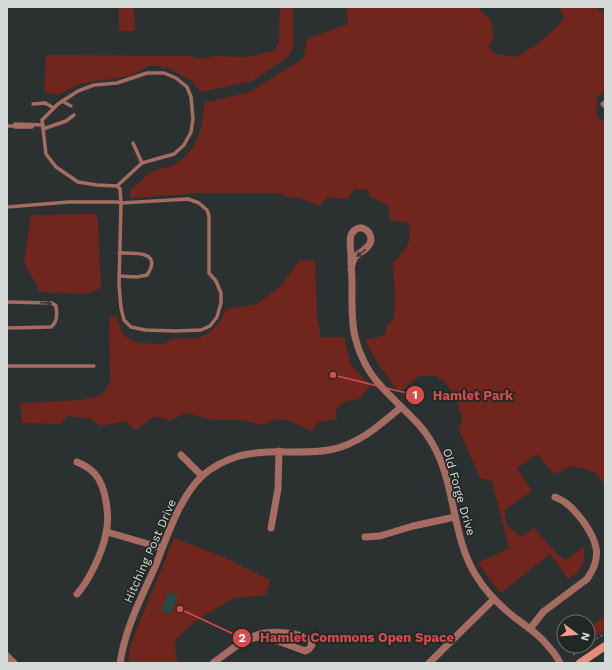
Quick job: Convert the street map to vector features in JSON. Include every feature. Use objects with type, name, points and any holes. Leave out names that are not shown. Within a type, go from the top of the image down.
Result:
[{"type":"main road","points":[[580,663],[605,646]]},
{"type":"street","name":"Old Forge Drive","points":[[351,268],[355,257],[367,248],[370,243],[371,238],[366,229],[360,228],[355,230],[352,235],[351,268],[352,306],[355,336],[362,358],[368,371],[389,395],[415,420],[432,442],[446,478],[463,548],[476,575],[494,599],[503,608],[548,645],[560,663]]},
{"type":"street","name":"Hitching Post Drive","points":[[120,663],[127,631],[162,548],[188,493],[202,476],[233,458],[256,453],[279,451],[326,450],[352,442],[375,429],[401,407]]},
{"type":"street","points":[[271,528],[278,489],[279,451]]},
{"type":"street","points":[[180,455],[202,476]]},
{"type":"street","points":[[77,462],[91,470],[100,481],[103,488],[106,508],[107,532],[88,581],[77,594]]},
{"type":"street","points":[[530,629],[543,612],[587,579],[595,565],[597,557],[595,542],[572,507],[560,499],[554,498]]},
{"type":"street","points":[[365,538],[380,536],[413,526],[455,517]]},
{"type":"street","points":[[107,532],[162,548]]},
{"type":"street","points":[[429,663],[494,599]]},
{"type":"street","points":[[213,663],[246,640],[265,632],[282,631],[306,637],[311,641],[312,645],[305,651],[270,638],[257,637],[246,640]]},
{"type":"street","points":[[7,656],[14,663]]},
{"type":"lane","points":[[147,73],[164,73],[176,78],[187,87],[191,97],[193,119],[191,132],[184,145],[174,154],[142,163],[117,186],[97,185],[78,182],[56,167],[46,154],[42,120],[54,108],[78,91],[94,85],[117,83],[147,73]]},
{"type":"lane","points":[[62,101],[71,106]]},
{"type":"lane","points":[[605,102],[602,104],[605,107]]},
{"type":"lane","points":[[33,104],[45,103],[54,108]]},
{"type":"lane","points":[[7,126],[32,127],[33,125],[43,127],[66,121],[74,115]]},
{"type":"lane","points":[[133,143],[142,163]]},
{"type":"lane","points":[[7,207],[69,202],[121,203],[188,199],[199,203],[207,210],[209,216],[209,273],[216,281],[221,293],[221,303],[217,317],[210,326],[201,330],[146,330],[131,327],[124,320],[121,308],[119,276],[121,203],[120,189],[117,186]]},
{"type":"lane","points":[[119,253],[140,253],[149,256],[152,261],[151,269],[147,275],[137,277],[119,276]]},
{"type":"lane","points":[[7,302],[52,303],[56,306],[57,317],[55,324],[51,327],[7,328]]},
{"type":"lane","points":[[7,366],[94,366]]},
{"type":"path","points":[[596,639],[605,633]]},
{"type":"shaded area","points":[[119,7],[134,7],[135,31],[119,31]]},
{"type":"shaded area","points":[[280,7],[293,7],[293,49],[287,58],[252,81],[201,92],[192,81],[168,68],[151,65],[130,76],[78,84],[58,95],[44,92],[46,55],[188,56],[202,59],[215,56],[248,57],[275,50],[279,41]]},
{"type":"shaded area","points":[[346,7],[480,7],[479,9],[492,21],[493,40],[488,47],[496,54],[517,57],[530,49],[555,29],[564,17],[559,7],[596,7],[605,15],[605,91],[597,97],[596,115],[605,123],[605,485],[594,472],[572,466],[554,474],[537,454],[517,468],[532,491],[505,510],[506,524],[521,537],[534,528],[557,554],[566,560],[584,546],[584,559],[579,572],[568,579],[550,554],[501,593],[496,588],[478,563],[509,548],[492,481],[480,478],[459,430],[462,418],[456,399],[446,383],[436,376],[419,376],[401,391],[399,389],[398,390],[372,354],[365,340],[385,335],[386,327],[394,318],[395,299],[393,263],[408,245],[410,236],[408,223],[390,220],[388,205],[370,197],[368,189],[354,189],[348,199],[328,197],[319,206],[300,198],[286,197],[281,193],[204,193],[130,198],[130,190],[146,176],[175,164],[183,159],[189,152],[198,138],[201,129],[204,103],[249,92],[304,58],[307,39],[348,24]]},
{"type":"shaded area","points":[[96,214],[98,223],[101,288],[86,294],[40,292],[24,262],[31,215]]},
{"type":"shaded area","points":[[300,260],[315,261],[317,317],[321,337],[344,337],[351,365],[370,385],[361,398],[345,402],[336,409],[337,419],[318,422],[312,431],[290,421],[275,419],[263,425],[241,420],[212,420],[186,413],[169,421],[162,418],[153,417],[144,425],[134,430],[126,421],[100,426],[89,418],[67,416],[60,424],[22,423],[20,403],[81,400],[102,395],[110,383],[109,317],[117,317],[123,335],[137,343],[165,344],[172,339],[199,338],[210,332],[219,323],[226,309],[257,304],[281,286]]},
{"type":"shaded area","points":[[174,538],[224,557],[270,580],[266,595],[234,598],[197,620],[175,640],[177,663],[129,663],[129,650]]},
{"type":"shaded area","points":[[169,592],[178,596],[170,614],[161,610]]},
{"type":"shaded area","points":[[605,616],[605,630],[596,636],[596,622]]},
{"type":"place","name":"Hamlet Park","points":[[333,375]]},
{"type":"place","name":"Hamlet Commons Open Space","points":[[180,609]]}]
